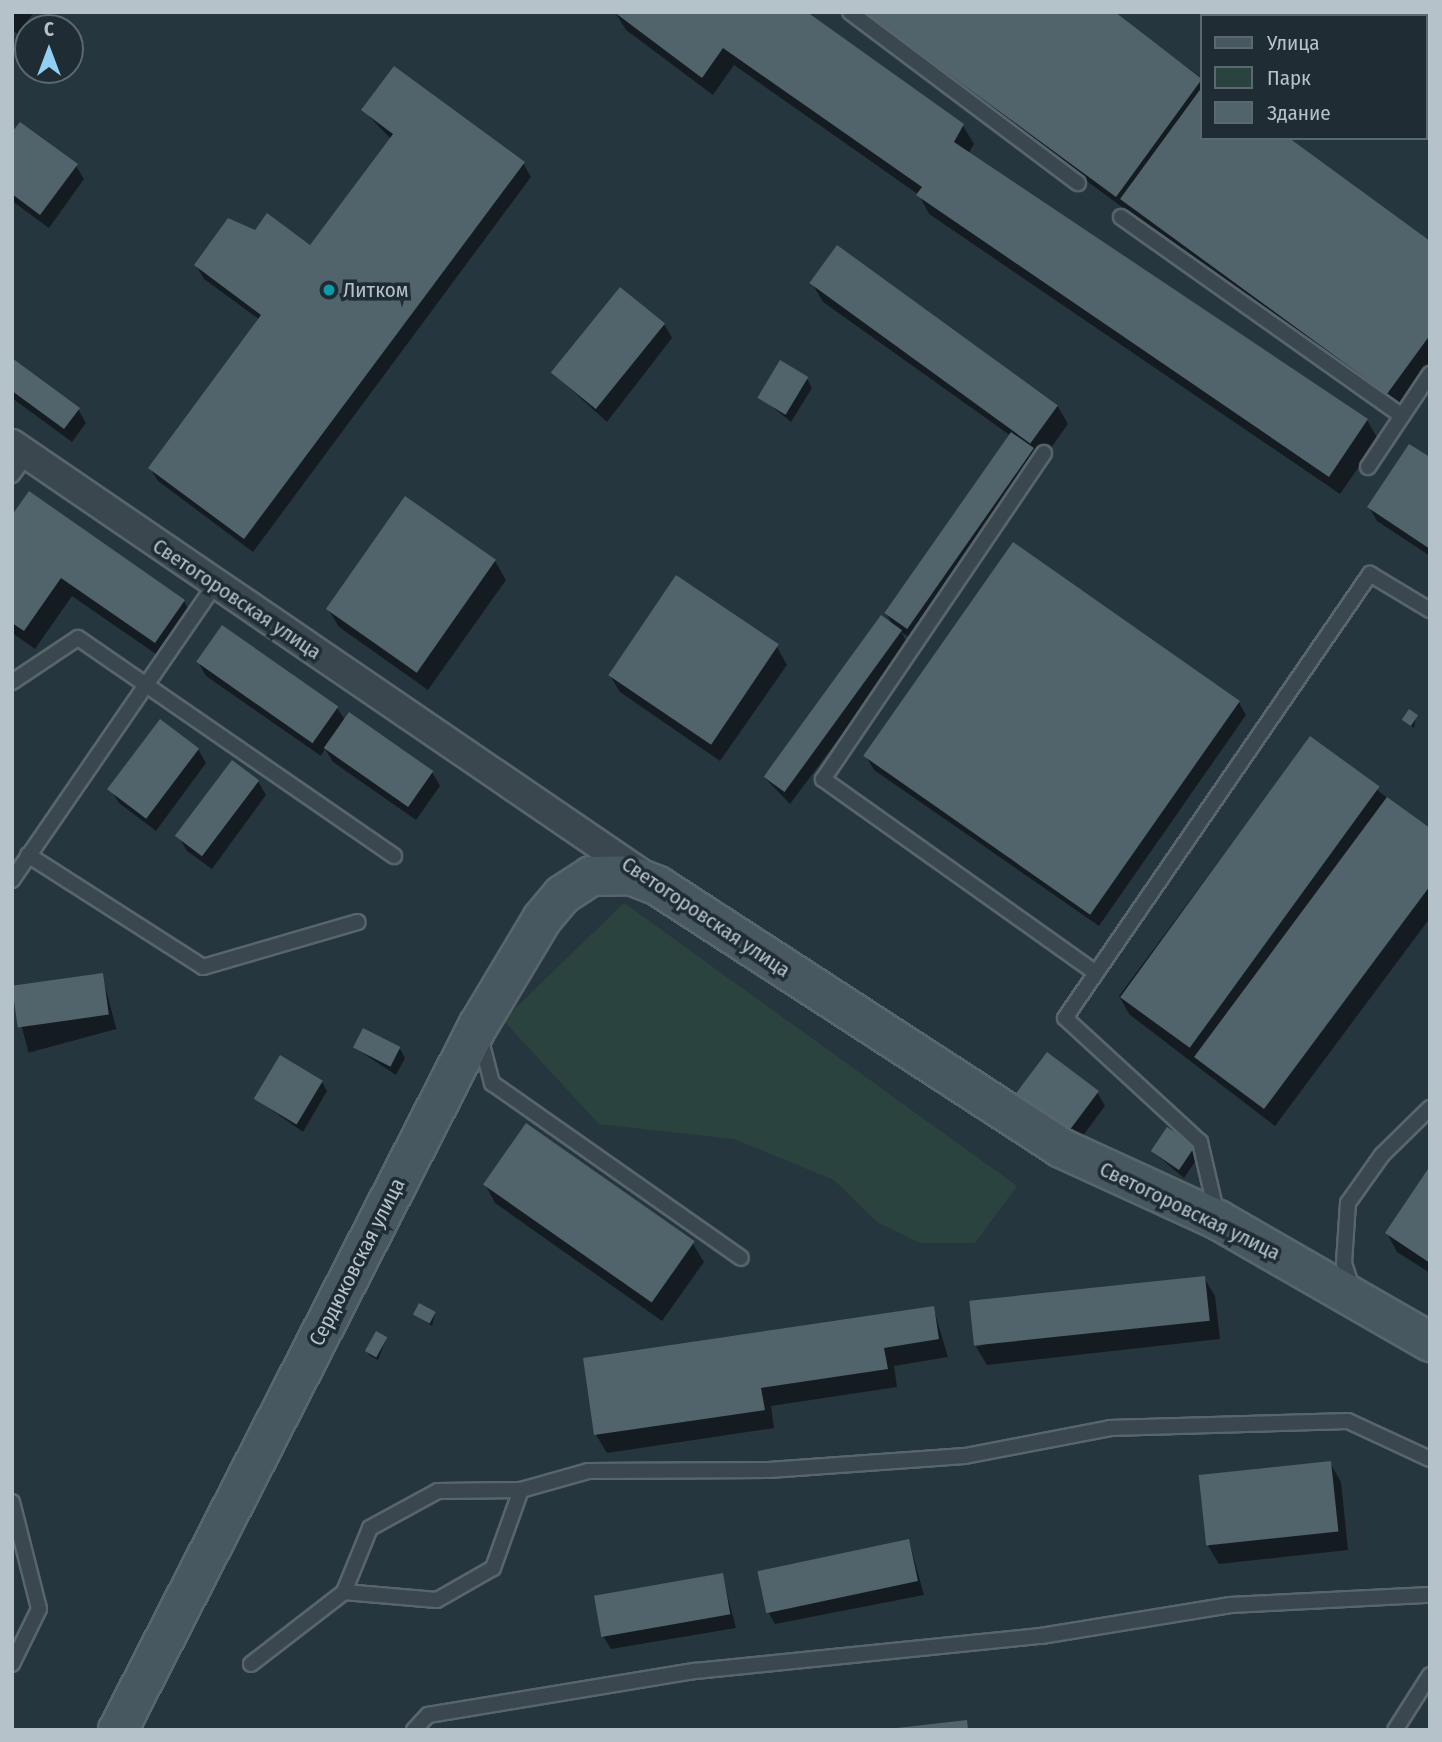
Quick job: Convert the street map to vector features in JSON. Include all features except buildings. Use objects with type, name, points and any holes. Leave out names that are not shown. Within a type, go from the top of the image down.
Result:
[{"type":"street","name":"Светогоровская улица","points":[[17,458],[215,585],[658,886],[1061,1148],[1218,1220],[1354,1295],[1430,1342]]},
{"type":"street","name":"Сердюковская улица","points":[[118,1730],[478,1026],[562,895],[591,876],[611,874],[658,886]]},
{"type":"lane","points":[[849,12],[1078,183]]},
{"type":"lane","points":[[1121,218],[1402,416]]},
{"type":"lane","points":[[1368,467],[1430,374]]},
{"type":"lane","points":[[1044,453],[823,779],[1095,972]]},
{"type":"lane","points":[[1218,1220],[1200,1142],[1065,1018],[1370,574],[1430,610]]},
{"type":"lane","points":[[12,880],[215,585]]},
{"type":"lane","points":[[12,682],[78,638],[394,856]]},
{"type":"lane","points":[[28,855],[203,967],[358,922]]},
{"type":"lane","points":[[478,1026],[492,1083],[741,1258]]},
{"type":"lane","points":[[1354,1295],[1344,1264],[1348,1203],[1381,1155],[1430,1108]]},
{"type":"lane","points":[[251,1664],[344,1592],[370,1528],[438,1491],[521,1490],[588,1471],[769,1470],[965,1457],[1110,1428],[1348,1421],[1430,1460]]},
{"type":"lane","points":[[344,1592],[437,1600],[493,1567],[521,1490]]},
{"type":"lane","points":[[12,1502],[39,1609],[12,1664]]},
{"type":"lane","points":[[414,1730],[428,1716],[695,1671],[1041,1636],[1230,1605],[1430,1595]]},
{"type":"lane","points":[[1395,1730],[1430,1675]]},
{"type":"green space","points":[[624,903],[1017,1186],[975,1243],[920,1243],[877,1222],[834,1180],[734,1139],[599,1124],[503,1020]]},
{"type":"place","name":"Литком","points":[[329,290]]}]
